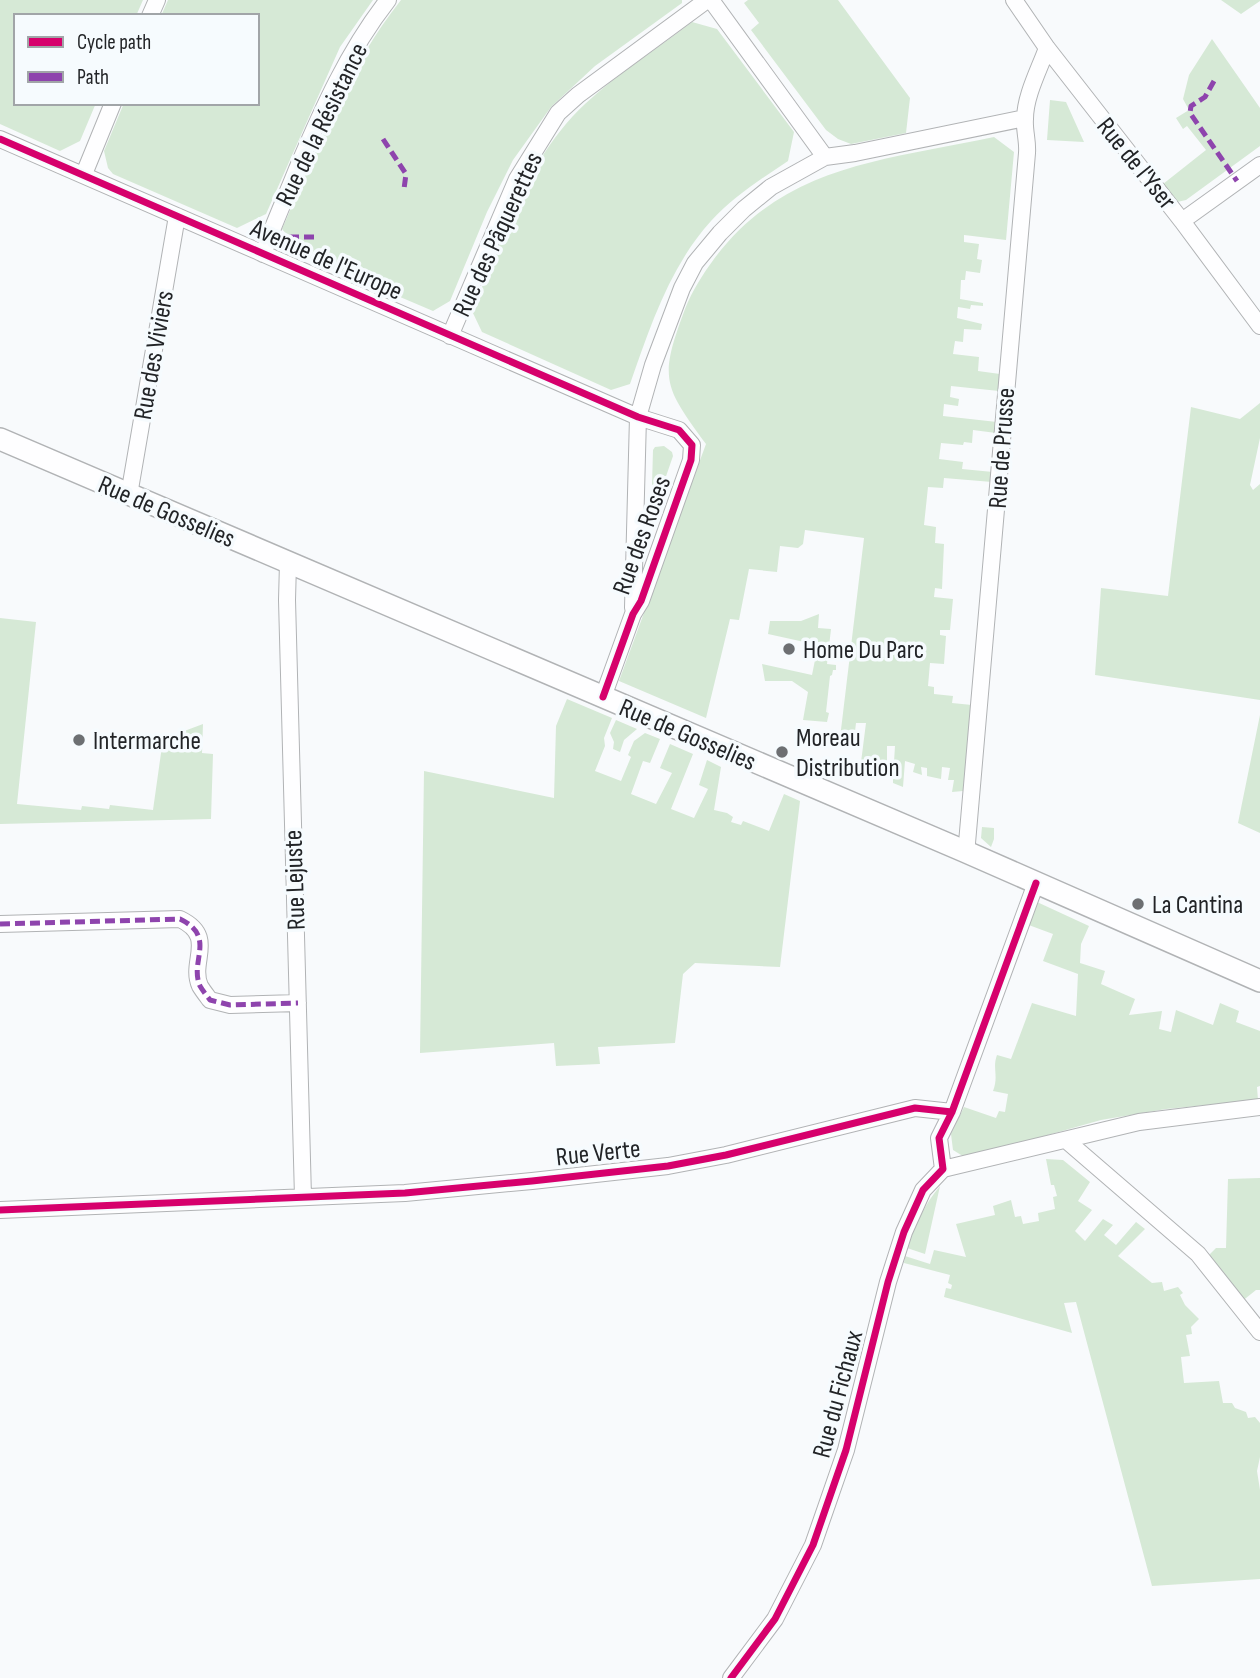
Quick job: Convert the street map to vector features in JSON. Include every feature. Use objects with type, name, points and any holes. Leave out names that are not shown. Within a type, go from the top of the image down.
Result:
[{"type":"main road","name":"Rue de Gosselies","points":[[0,439],[964,851],[1260,981]]},
{"type":"street","name":"Rue de la Résistance","points":[[263,254],[334,85],[348,59],[388,0]]},
{"type":"street","points":[[709,0],[825,157]]},
{"type":"street","name":"Rue des Pâquerettes","points":[[450,336],[517,179],[558,113],[578,95],[709,0]]},
{"type":"street","name":"Rue de l'Yser","points":[[1014,0],[1047,48],[1260,326]]},
{"type":"street","name":"Rue de Prusse","points":[[964,851],[967,843],[1027,153],[1025,118],[1030,94],[1047,48]]},
{"type":"street","points":[[84,174],[112,105]]},
{"type":"street","points":[[633,614],[638,417],[653,365],[682,288],[695,263],[744,209],[771,187],[825,157],[1025,118]]},
{"type":"street","name":"Avenue de l'Europe","points":[[0,139],[638,417]]},
{"type":"street","points":[[1182,221],[1260,165]]},
{"type":"street","name":"Rue des Viviers","points":[[129,495],[177,216]]},
{"type":"street","name":"Rue des Roses","points":[[603,697],[633,614],[641,601],[691,460],[692,445],[679,430],[638,417]]},
{"type":"street","name":"Rue Lejuste","points":[[288,564],[303,1197]]},
{"type":"street","points":[[1036,883],[952,1112],[939,1138],[943,1169],[1139,1122],[1260,1107]]},
{"type":"street","points":[[0,924],[180,919],[193,925],[200,939],[199,984],[210,1000],[230,1005],[298,1003]]},
{"type":"street","name":"Rue Verte","points":[[0,1210],[405,1193],[668,1166],[726,1155],[915,1108],[952,1112]]},
{"type":"street","points":[[1067,1141],[1198,1254],[1260,1332]]},
{"type":"street","name":"Rue du Fichaux","points":[[731,1678],[775,1619],[813,1545],[846,1450],[888,1282],[904,1232],[923,1190],[943,1169]]},
{"type":"green space","points":[[0,0],[143,0],[137,14],[14,14],[14,105],[95,105],[80,141],[60,151],[0,124]]},
{"type":"green space","points":[[168,0],[373,0],[340,47],[266,214],[237,228],[113,174],[108,168],[104,151],[123,105],[259,105],[259,14],[162,14]]},
{"type":"green space","points":[[401,0],[682,0],[682,3],[595,66],[551,107],[513,160],[487,212],[450,301],[433,311],[306,257],[282,229],[349,82],[382,26]]},
{"type":"green space","points":[[748,0],[838,0],[910,98],[906,133],[851,144],[826,130],[751,30],[759,23],[744,3]]},
{"type":"green space","points":[[1221,0],[1260,0],[1260,1],[1241,14]]},
{"type":"green space","points":[[692,22],[717,29],[794,132],[788,161],[729,204],[697,239],[684,257],[663,298],[630,384],[611,390],[482,332],[472,311],[518,201],[531,175],[564,126],[610,82]]},
{"type":"green space","points":[[1212,39],[1260,108],[1260,146],[1186,200],[1177,202],[1163,184],[1206,150],[1187,126],[1183,129],[1176,118],[1189,110],[1183,99],[1189,75]]},
{"type":"green space","points":[[1050,100],[1066,102],[1084,142],[1047,140]]},
{"type":"green space","points":[[994,137],[1014,152],[1006,240],[964,235],[964,242],[979,244],[977,259],[982,260],[980,273],[966,271],[965,280],[961,280],[960,299],[983,303],[983,306],[971,305],[970,309],[958,307],[957,318],[982,324],[981,330],[964,329],[963,342],[955,341],[953,354],[979,357],[978,371],[1000,374],[999,391],[951,386],[950,397],[959,399],[958,406],[944,404],[943,416],[997,422],[996,433],[973,430],[972,443],[941,443],[939,459],[963,462],[962,469],[993,472],[992,482],[944,478],[943,488],[928,487],[924,525],[936,527],[935,543],[944,544],[942,589],[935,588],[934,597],[953,599],[950,630],[940,630],[940,635],[946,636],[944,664],[930,663],[928,686],[934,687],[934,694],[953,696],[952,703],[972,705],[963,791],[952,792],[954,780],[948,780],[950,768],[942,767],[941,779],[927,776],[927,768],[921,767],[922,775],[913,772],[915,764],[905,761],[903,787],[893,783],[893,775],[899,775],[899,763],[894,762],[895,746],[887,746],[887,768],[883,779],[860,770],[866,723],[856,723],[854,740],[840,738],[864,538],[805,530],[803,544],[798,548],[780,546],[777,572],[749,569],[739,620],[730,619],[706,718],[619,681],[706,444],[674,394],[669,367],[671,351],[685,309],[694,289],[714,259],[742,227],[772,203],[805,185],[840,171],[877,161]]},
{"type":"green space","points":[[1260,403],[1260,438],[1250,485],[1253,490],[1260,484],[1260,700],[1095,675],[1101,588],[1168,596],[1191,407],[1240,419]]},
{"type":"green space","points":[[664,446],[673,456],[651,520],[653,450],[655,447]]},
{"type":"green space","points":[[819,614],[818,628],[831,629],[827,664],[836,665],[836,670],[833,670],[830,676],[827,722],[803,720],[808,692],[792,681],[765,681],[762,664],[812,675],[818,645],[768,634],[770,621],[801,621]]},
{"type":"green space","points":[[0,618],[36,622],[17,804],[81,810],[82,806],[109,809],[110,805],[153,810],[163,739],[203,724],[202,753],[213,754],[211,819],[0,824]]},
{"type":"green space","points":[[567,699],[612,718],[595,771],[621,781],[634,741],[645,733],[660,739],[650,763],[643,761],[631,794],[656,804],[672,773],[660,768],[670,744],[693,754],[671,809],[694,818],[708,789],[699,785],[707,760],[721,767],[714,810],[733,817],[731,822],[741,825],[743,821],[769,831],[784,794],[800,801],[780,967],[695,963],[683,974],[675,1043],[598,1047],[600,1064],[556,1066],[554,1043],[420,1053],[424,771],[554,798],[556,726]]},
{"type":"green space","points":[[1260,715],[1260,833],[1238,823]]},
{"type":"green space","points":[[616,720],[637,729],[624,740],[620,752],[613,749],[614,742],[610,733]]},
{"type":"green space","points":[[982,827],[994,828],[991,847],[981,838]]},
{"type":"green space","points":[[1037,902],[1089,926],[1081,944],[1080,963],[1105,971],[1101,984],[1135,999],[1129,1015],[1162,1011],[1159,1029],[1171,1032],[1176,1010],[1213,1025],[1220,1003],[1239,1011],[1236,1022],[1260,1031],[1258,1100],[1166,1109],[1101,1120],[966,1158],[953,1150],[951,1134],[964,1107],[996,1118],[999,1111],[1005,1112],[1008,1094],[993,1091],[997,1055],[1011,1059],[1032,1003],[1076,1016],[1078,974],[1043,961],[1053,934],[1026,924]]},
{"type":"green space","points":[[1046,1159],[1063,1160],[1090,1182],[1078,1201],[1092,1210],[1075,1231],[1085,1241],[1103,1219],[1113,1225],[1104,1235],[1116,1245],[1136,1222],[1145,1229],[1118,1256],[1152,1283],[1162,1282],[1164,1291],[1178,1287],[1183,1293],[1180,1295],[1185,1305],[1199,1319],[1191,1327],[1192,1334],[1186,1335],[1190,1356],[1181,1357],[1184,1383],[1219,1381],[1223,1403],[1232,1403],[1235,1408],[1246,1412],[1248,1418],[1255,1417],[1260,1423],[1260,1457],[1257,1471],[1260,1490],[1260,1579],[1152,1586],[1076,1302],[1064,1303],[1072,1333],[944,1297],[946,1288],[951,1289],[952,1285],[948,1283],[950,1275],[904,1263],[905,1256],[930,1264],[934,1250],[966,1257],[956,1224],[995,1215],[993,1206],[1011,1200],[1015,1217],[1021,1216],[1023,1224],[1039,1221],[1038,1213],[1055,1209],[1053,1197],[1057,1196],[1054,1185],[1051,1185]]},
{"type":"green space","points":[[1260,1178],[1260,1290],[1256,1290],[1241,1302],[1207,1257],[1216,1248],[1226,1248],[1228,1179]]},
{"type":"green space","points":[[940,1186],[925,1254],[907,1248],[920,1216]]},
{"type":"marked path","points":[[1214,81],[1205,97],[1191,106],[1190,113],[1237,181]]},
{"type":"marked path","points":[[383,139],[406,174],[404,189]]},
{"type":"marked path","points":[[289,237],[315,237]]},
{"type":"marked path","points":[[0,924],[180,919],[191,926],[200,942],[198,977],[200,986],[210,1000],[230,1005],[298,1003]]},
{"type":"cycle path","points":[[0,139],[638,417],[679,430],[692,445],[691,460],[641,601],[633,614],[603,697]]},
{"type":"cycle path","points":[[731,1678],[775,1619],[813,1545],[846,1450],[888,1282],[904,1232],[923,1190],[943,1169],[939,1138],[952,1112],[1036,883]]},
{"type":"cycle path","points":[[0,1210],[405,1193],[532,1181],[668,1166],[726,1155],[915,1108],[952,1112]]},
{"type":"place","name":"Home Du Parc","points":[[789,649]]},
{"type":"place","name":"Intermarche","points":[[79,740]]},
{"type":"place","name":"Moreau Distribution","points":[[782,752]]},
{"type":"place","name":"La Cantina","points":[[1138,904]]}]
